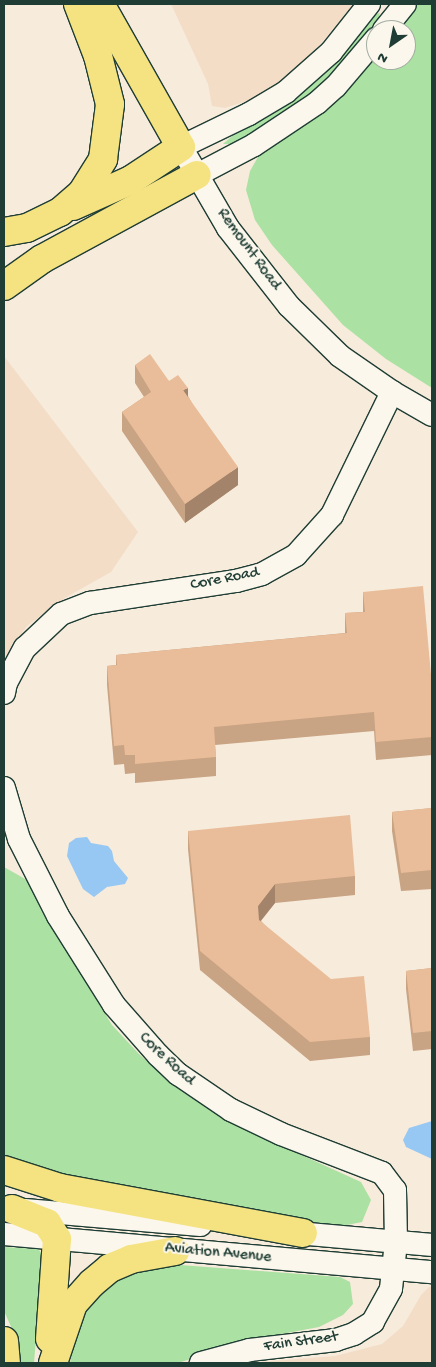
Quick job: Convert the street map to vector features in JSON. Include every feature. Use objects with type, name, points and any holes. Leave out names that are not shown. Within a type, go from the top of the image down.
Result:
[{"type":"main road","name":"Remount Road","points":[[94,6],[181,147]]},
{"type":"main road","points":[[60,212],[82,193],[103,159],[109,134],[110,104],[98,56],[94,6]]},
{"type":"main road","points":[[4,232],[27,228],[131,180],[181,147]]},
{"type":"main road","points":[[4,286],[42,260],[197,175]]},
{"type":"main road","points":[[4,1170],[60,1188],[303,1233]]},
{"type":"main road","points":[[7,1217],[47,1223],[57,1240],[52,1363]]},
{"type":"main road","points":[[52,1363],[73,1304],[92,1283],[110,1268],[131,1258],[175,1251]]},
{"type":"main road","points":[[4,1341],[6,1363]]},
{"type":"street","points":[[181,147],[249,114],[286,92],[331,52],[369,4]]},
{"type":"street","points":[[391,20],[401,5]]},
{"type":"street","points":[[197,175],[254,145],[316,103],[336,86],[366,52]]},
{"type":"street","name":"Remount Road","points":[[181,147],[228,228],[289,306],[340,356],[392,392],[432,415]]},
{"type":"street","name":"Core Road","points":[[4,693],[6,683],[25,648],[48,623],[62,614],[90,603],[218,585],[254,577],[296,555],[332,516],[392,392]]},
{"type":"street","name":"Core Road","points":[[4,788],[19,839],[58,916],[114,1005],[133,1029],[178,1074],[231,1110],[257,1124],[370,1167],[388,1177],[393,1183],[397,1203],[396,1242]]},
{"type":"street","name":"Aviation Avenue","points":[[7,1217],[303,1233],[432,1245]]},
{"type":"street","name":"Aviation Avenue","points":[[57,1240],[432,1272]]},
{"type":"street","name":"Fain Street","points":[[201,1363],[250,1350],[336,1340],[354,1334],[373,1322],[388,1300],[394,1269],[396,1242]]},
{"type":"shaded area","points":[[171,4],[355,4],[308,58],[286,78],[253,99],[225,108],[212,106],[208,84]]},
{"type":"shaded area","points":[[4,356],[138,532],[111,572],[63,599],[27,626],[4,659]]},
{"type":"shaded area","points":[[429,1287],[432,1287],[432,1363],[247,1363],[335,1356],[382,1344],[403,1326],[421,1295]]},
{"type":"green space","points":[[417,4],[432,4],[432,388],[386,359],[343,325],[272,245],[255,220],[246,190],[250,171],[262,150],[366,62],[366,70],[416,70],[416,20],[404,20]]},
{"type":"green space","points":[[380,13],[378,20],[366,20],[366,38],[355,52],[297,109],[234,144],[223,144],[370,16]]},
{"type":"green space","points":[[4,867],[27,880],[41,910],[112,1025],[139,1054],[175,1086],[233,1124],[361,1182],[371,1200],[362,1222],[342,1226],[103,1189],[4,1158]]},
{"type":"green space","points":[[4,1247],[38,1249],[43,1255],[34,1363],[21,1363],[17,1358],[12,1329],[4,1311]]},
{"type":"green space","points":[[154,1263],[340,1277],[350,1282],[353,1304],[343,1315],[319,1327],[250,1340],[178,1363],[70,1363],[74,1339],[85,1306],[105,1285]]},
{"type":"water","points":[[87,837],[91,843],[108,846],[112,851],[114,861],[128,878],[125,884],[107,887],[94,897],[83,889],[67,856],[69,843],[76,838]]},
{"type":"water","points":[[432,1121],[432,1159],[406,1147],[403,1140],[409,1128]]},
{"type":"building","points":[[150,354],[169,381],[178,375],[188,388],[183,390],[238,467],[185,504],[122,412],[151,392],[135,365]]},
{"type":"building","points":[[423,586],[432,686],[432,737],[376,742],[374,712],[214,727],[216,757],[135,764],[135,755],[125,755],[124,745],[114,746],[107,666],[117,665],[116,655],[347,633],[345,613],[365,612],[363,592]]},
{"type":"building","points":[[432,808],[432,870],[401,873],[392,812]]},
{"type":"building","points":[[350,815],[355,876],[275,884],[258,906],[259,920],[331,979],[364,976],[370,1037],[310,1042],[200,951],[188,831]]},
{"type":"building","points":[[432,968],[432,1031],[413,1033],[406,971]]}]
